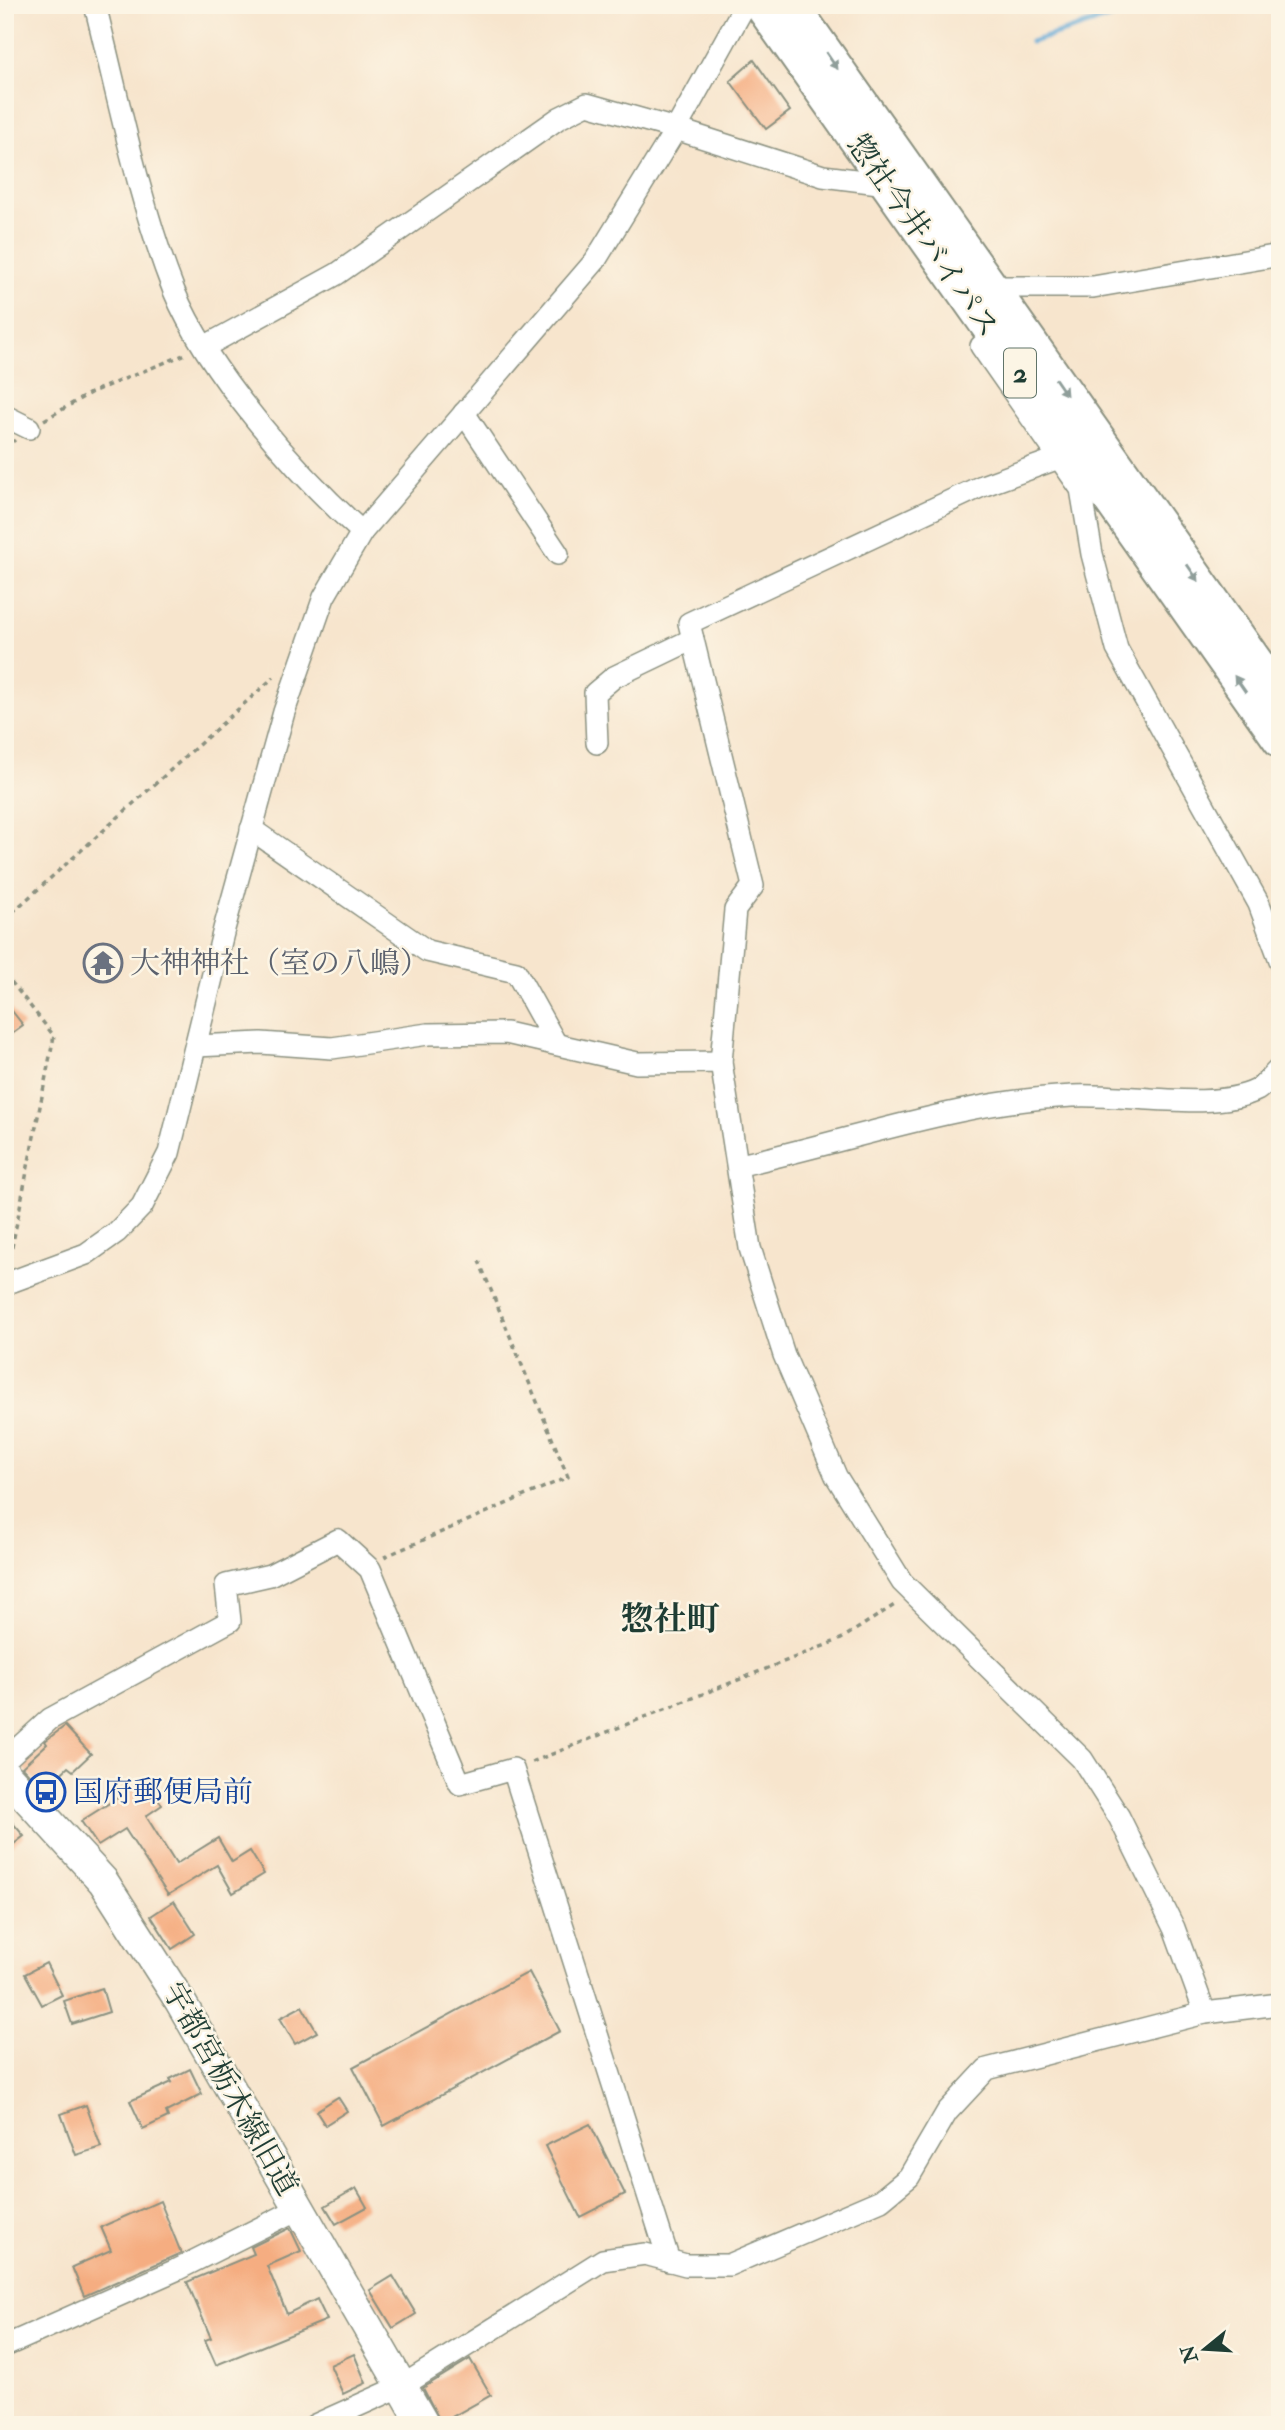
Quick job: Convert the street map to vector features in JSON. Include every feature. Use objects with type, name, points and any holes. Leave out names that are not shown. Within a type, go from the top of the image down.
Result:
[{"type":"main road","name":"惣社今井バイパス","points":[[792,5],[975,288],[1280,740]]},
{"type":"main road","name":"惣社今井バイパス","points":[[750,6],[877,183],[975,288],[1280,696]]},
{"type":"street","points":[[95,5],[147,211],[175,292],[204,347],[266,430],[324,499],[362,532]]},
{"type":"street","points":[[6,1288],[86,1254],[117,1231],[142,1206],[169,1153],[251,829],[304,650],[324,597],[362,532],[595,261],[750,6]]},
{"type":"street","points":[[204,347],[337,274],[559,118],[587,104],[676,129],[823,177],[877,183],[1081,489],[1092,554],[1117,649],[1259,904],[1280,960]]},
{"type":"street","points":[[975,288],[1093,287],[1280,254]]},
{"type":"street","points":[[464,413],[558,554]]},
{"type":"street","points":[[5,416],[29,428]]},
{"type":"street","points":[[1059,458],[982,486],[689,623],[753,886],[735,910],[721,1062],[740,1165],[750,1248],[784,1355],[836,1476],[902,1582],[1082,1759],[1119,1817],[1174,1928],[1205,2013]]},
{"type":"street","points":[[597,743],[595,693],[614,677],[693,639]]},
{"type":"street","points":[[251,829],[427,951],[516,972],[556,1044]]},
{"type":"street","points":[[196,1046],[261,1043],[332,1048],[428,1034],[506,1033],[638,1063],[721,1062]]},
{"type":"street","points":[[740,1165],[823,1147],[888,1126],[997,1104],[1072,1096],[1218,1101],[1258,1090],[1280,1068]]},
{"type":"street","points":[[7,1774],[50,1720],[230,1621],[226,1585],[270,1575],[338,1540],[366,1565],[460,1784],[513,1769],[670,2261]]},
{"type":"street","name":"宇都宮栃木線旧道","points":[[7,1774],[103,1881],[180,2001],[424,2425]]},
{"type":"street","points":[[315,2425],[402,2386],[603,2260],[645,2253],[686,2265],[729,2265],[881,2200],[909,2177],[947,2112],[987,2069],[1205,2013],[1280,2004]]},
{"type":"street","points":[[5,2346],[176,2270],[300,2208]]},
{"type":"path","points":[[29,428],[92,392],[204,347]]},
{"type":"path","points":[[5,919],[304,650]]},
{"type":"path","points":[[5,974],[54,1036],[10,1246],[6,1288]]},
{"type":"path","points":[[366,1565],[568,1477],[479,1261]]},
{"type":"path","points":[[513,1769],[841,1639],[914,1593]]},
{"type":"building","points":[[754,60],[790,111],[766,129],[730,81]]},
{"type":"building","points":[[5,1002],[23,1025],[5,1038]]},
{"type":"building","points":[[65,1726],[91,1754],[73,1771],[68,1767],[44,1790],[22,1767],[47,1744],[45,1741]]},
{"type":"building","points":[[146,1780],[162,1805],[146,1816],[176,1864],[218,1838],[232,1862],[250,1851],[264,1874],[233,1893],[217,1865],[168,1895],[125,1829],[98,1846],[81,1821]]},
{"type":"building","points":[[5,1814],[24,1836],[5,1851]]},
{"type":"building","points":[[174,1901],[195,1934],[172,1949],[151,1916]]},
{"type":"building","points":[[46,1963],[62,1995],[42,2005],[25,1974]]},
{"type":"building","points":[[529,1972],[560,2031],[384,2126],[353,2067]]},
{"type":"building","points":[[102,1988],[109,2012],[72,2024],[64,2001]]},
{"type":"building","points":[[302,2006],[317,2032],[295,2044],[280,2018]]},
{"type":"building","points":[[190,2069],[202,2094],[166,2112],[168,2117],[143,2129],[130,2101],[172,2082],[170,2079]]},
{"type":"building","points":[[338,2097],[347,2111],[325,2125],[316,2111]]},
{"type":"building","points":[[86,2105],[101,2147],[76,2155],[61,2114]]},
{"type":"building","points":[[590,2124],[625,2194],[580,2217],[545,2146]]},
{"type":"building","points":[[356,2188],[367,2207],[336,2224],[325,2206]]},
{"type":"building","points":[[160,2201],[181,2253],[84,2296],[72,2267],[111,2250],[101,2227]]},
{"type":"building","points":[[290,2228],[301,2251],[267,2266],[287,2314],[317,2299],[327,2320],[216,2365],[205,2340],[211,2338],[187,2282],[254,2254],[251,2247]]},
{"type":"building","points":[[393,2276],[416,2314],[393,2328],[370,2290]]},
{"type":"building","points":[[354,2354],[366,2383],[343,2394],[330,2365]]},
{"type":"building","points":[[470,2359],[491,2395],[441,2423],[423,2388]]},
{"type":"waterway","points":[[1031,42],[1149,5]]},
{"type":"place","name":"大神神社（室の八嶋）","points":[[103,963]]},
{"type":"place","name":"国府郵便局前","points":[[46,1792]]},
{"type":"district","name":"惣社町","points":[[670,1619]]}]
